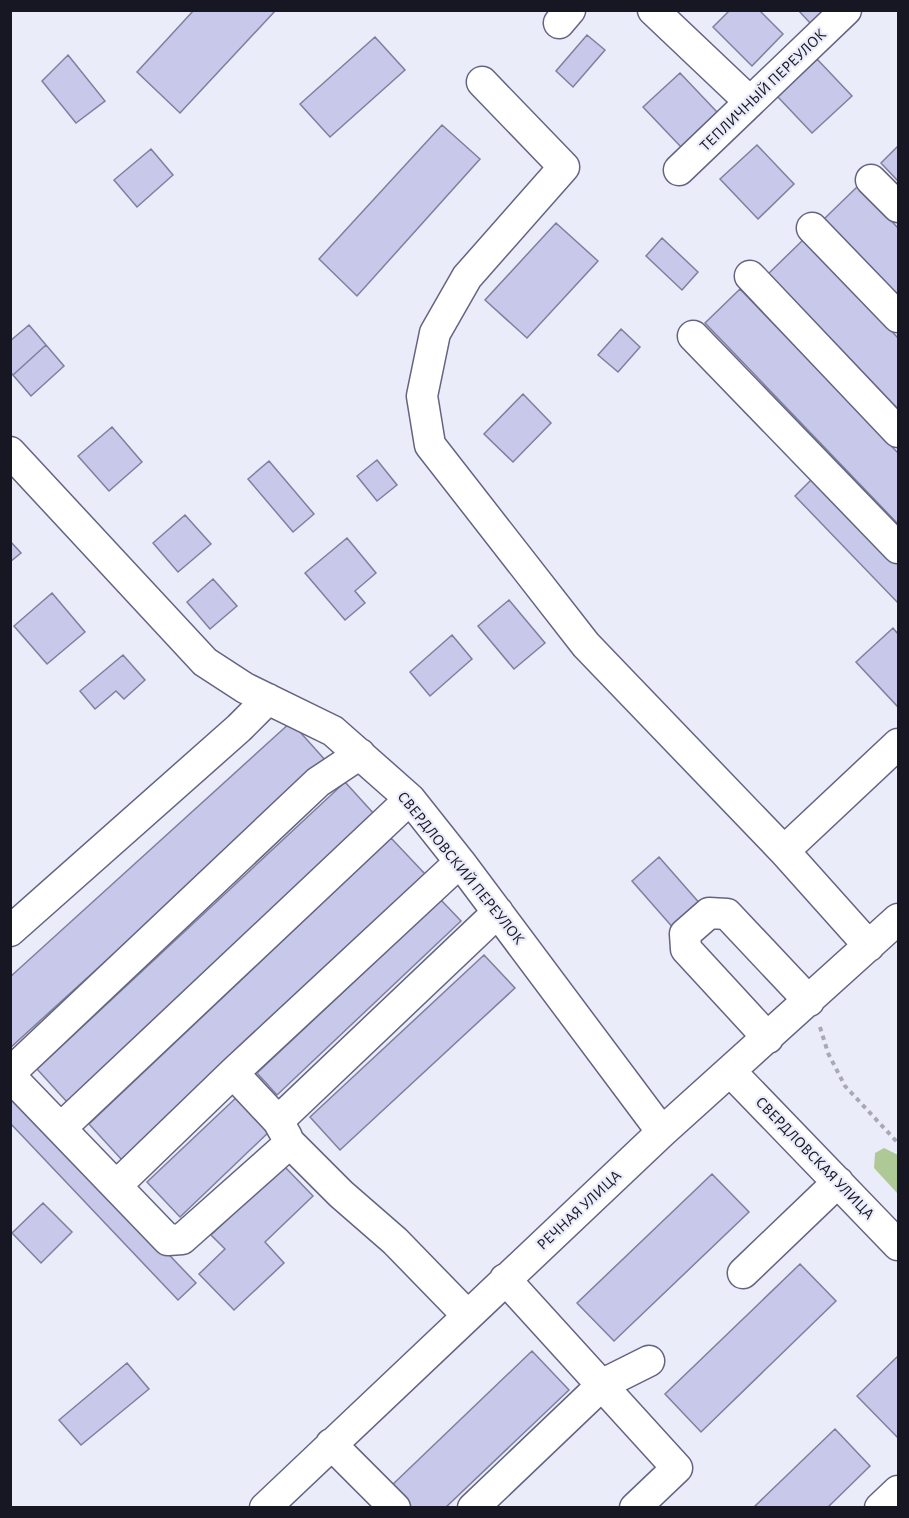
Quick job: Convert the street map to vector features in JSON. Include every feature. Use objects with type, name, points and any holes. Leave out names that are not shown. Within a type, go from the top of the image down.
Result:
[{"type":"street","points":[[653,10],[750,102]]},
{"type":"street","name":"ТЕПЛИЧНЫЙ ПЕРЕУЛОК","points":[[679,170],[846,10]]},
{"type":"street","points":[[482,82],[564,167],[467,276],[435,333],[422,396],[430,445],[586,645],[784,851],[869,946]]},
{"type":"street","points":[[871,180],[898,207]]},
{"type":"street","points":[[812,228],[898,317]]},
{"type":"street","points":[[750,276],[898,432]]},
{"type":"street","points":[[693,336],[898,548]]},
{"type":"street","name":"СВЕРДЛОВСКИЙ ПЕРЕУЛОК","points":[[10,452],[205,662],[245,688],[333,731],[410,799],[498,912],[662,1132]]},
{"type":"street","points":[[10,931],[239,728],[268,699]]},
{"type":"street","points":[[784,851],[898,744]]},
{"type":"street","points":[[360,754],[318,782],[10,1074],[168,1240],[182,1239],[498,912]]},
{"type":"street","points":[[61,1128],[410,799]]},
{"type":"street","points":[[116,1186],[233,1073],[460,862]]},
{"type":"street","points":[[768,1038],[686,949],[685,934],[709,913],[727,914],[814,1011]]},
{"type":"street","name":"РЕЧНАЯ УЛИЦА","points":[[265,1508],[662,1132],[768,1038],[814,1011],[869,946],[898,919]]},
{"type":"street","name":"СВЕРДЛОВСКАЯ УЛИЦА","points":[[731,1072],[898,1245]]},
{"type":"street","points":[[233,1073],[341,1194],[395,1240],[466,1316]]},
{"type":"street","points":[[743,1273],[838,1182]]},
{"type":"street","points":[[505,1279],[603,1384],[677,1468],[635,1508]]},
{"type":"street","points":[[473,1508],[603,1384],[649,1361]]},
{"type":"street","points":[[331,1444],[395,1508]]},
{"type":"street","points":[[880,1508],[898,1491]]},
{"type":"path","points":[[814,1011],[828,1053],[845,1086],[898,1143]]},
{"type":"green space","points":[[884,1148],[898,1155],[898,1194],[874,1168],[875,1153]]},
{"type":"building","points":[[194,10],[276,10],[180,113],[137,72]]},
{"type":"building","points":[[730,10],[759,10],[783,34],[752,66],[713,27]]},
{"type":"building","points":[[798,10],[824,10],[811,24]]},
{"type":"building","points":[[587,35],[605,50],[573,87],[556,71]]},
{"type":"building","points":[[375,37],[405,70],[330,137],[300,104]]},
{"type":"building","points":[[68,55],[105,101],[76,123],[42,81]]},
{"type":"building","points":[[817,59],[852,96],[812,133],[777,96]]},
{"type":"building","points":[[680,73],[717,112],[681,147],[643,107]]},
{"type":"building","points":[[442,125],[480,159],[357,296],[319,259]]},
{"type":"building","points":[[757,145],[794,184],[758,219],[720,179]]},
{"type":"building","points":[[898,146],[898,181],[881,163]]},
{"type":"building","points":[[151,149],[173,175],[137,207],[114,180]]},
{"type":"building","points":[[858,186],[898,228],[898,295],[824,219]]},
{"type":"building","points":[[556,223],[598,261],[527,338],[485,300]]},
{"type":"building","points":[[662,238],[698,272],[682,290],[646,256]]},
{"type":"building","points":[[804,239],[898,338],[898,411],[767,275]]},
{"type":"building","points":[[740,289],[898,453],[898,524],[705,323]]},
{"type":"building","points":[[29,325],[46,345],[13,375],[10,372],[10,341]]},
{"type":"building","points":[[621,329],[640,347],[618,372],[598,355]]},
{"type":"building","points":[[46,345],[64,366],[31,396],[13,375]]},
{"type":"building","points":[[523,394],[551,423],[513,462],[484,434]]},
{"type":"building","points":[[112,427],[142,462],[109,491],[78,456]]},
{"type":"building","points":[[377,460],[397,485],[377,501],[357,476]]},
{"type":"building","points":[[269,461],[314,514],[293,532],[248,479]]},
{"type":"building","points":[[815,476],[898,563],[898,603],[795,496]]},
{"type":"building","points":[[185,515],[211,544],[178,572],[153,543]]},
{"type":"building","points":[[347,538],[376,573],[355,591],[365,603],[345,620],[305,573]]},
{"type":"building","points":[[10,541],[21,553],[10,562]]},
{"type":"building","points":[[213,579],[237,606],[210,629],[187,602]]},
{"type":"building","points":[[52,593],[85,632],[47,664],[14,626]]},
{"type":"building","points":[[509,600],[545,643],[514,669],[478,626]]},
{"type":"building","points":[[893,628],[898,634],[898,707],[856,662]]},
{"type":"building","points":[[452,635],[472,659],[430,696],[410,672]]},
{"type":"building","points":[[123,655],[145,680],[124,699],[116,691],[95,709],[80,691]]},
{"type":"building","points":[[291,722],[326,761],[10,1048],[10,977]]},
{"type":"building","points":[[345,782],[375,815],[67,1102],[37,1069]]},
{"type":"building","points":[[391,838],[425,874],[122,1160],[89,1124]]},
{"type":"building","points":[[659,857],[702,906],[675,930],[632,881]]},
{"type":"building","points":[[441,900],[461,921],[277,1095],[257,1073]]},
{"type":"building","points":[[484,955],[515,988],[340,1150],[310,1117]]},
{"type":"building","points":[[10,1088],[196,1283],[178,1300],[10,1123]]},
{"type":"building","points":[[239,1095],[272,1129],[180,1217],[147,1182]]},
{"type":"building","points":[[284,1166],[313,1196],[265,1242],[284,1263],[234,1310],[199,1274],[225,1249],[211,1235]]},
{"type":"building","points":[[712,1174],[749,1212],[614,1341],[577,1303]]},
{"type":"building","points":[[43,1203],[72,1232],[41,1263],[12,1233]]},
{"type":"building","points":[[800,1264],[836,1301],[701,1432],[665,1394]]},
{"type":"building","points":[[532,1351],[569,1390],[445,1508],[409,1508],[390,1487]]},
{"type":"building","points":[[898,1356],[898,1438],[857,1396]]},
{"type":"building","points":[[127,1363],[149,1389],[81,1445],[59,1420]]},
{"type":"building","points":[[835,1429],[870,1466],[827,1508],[753,1508]]}]
